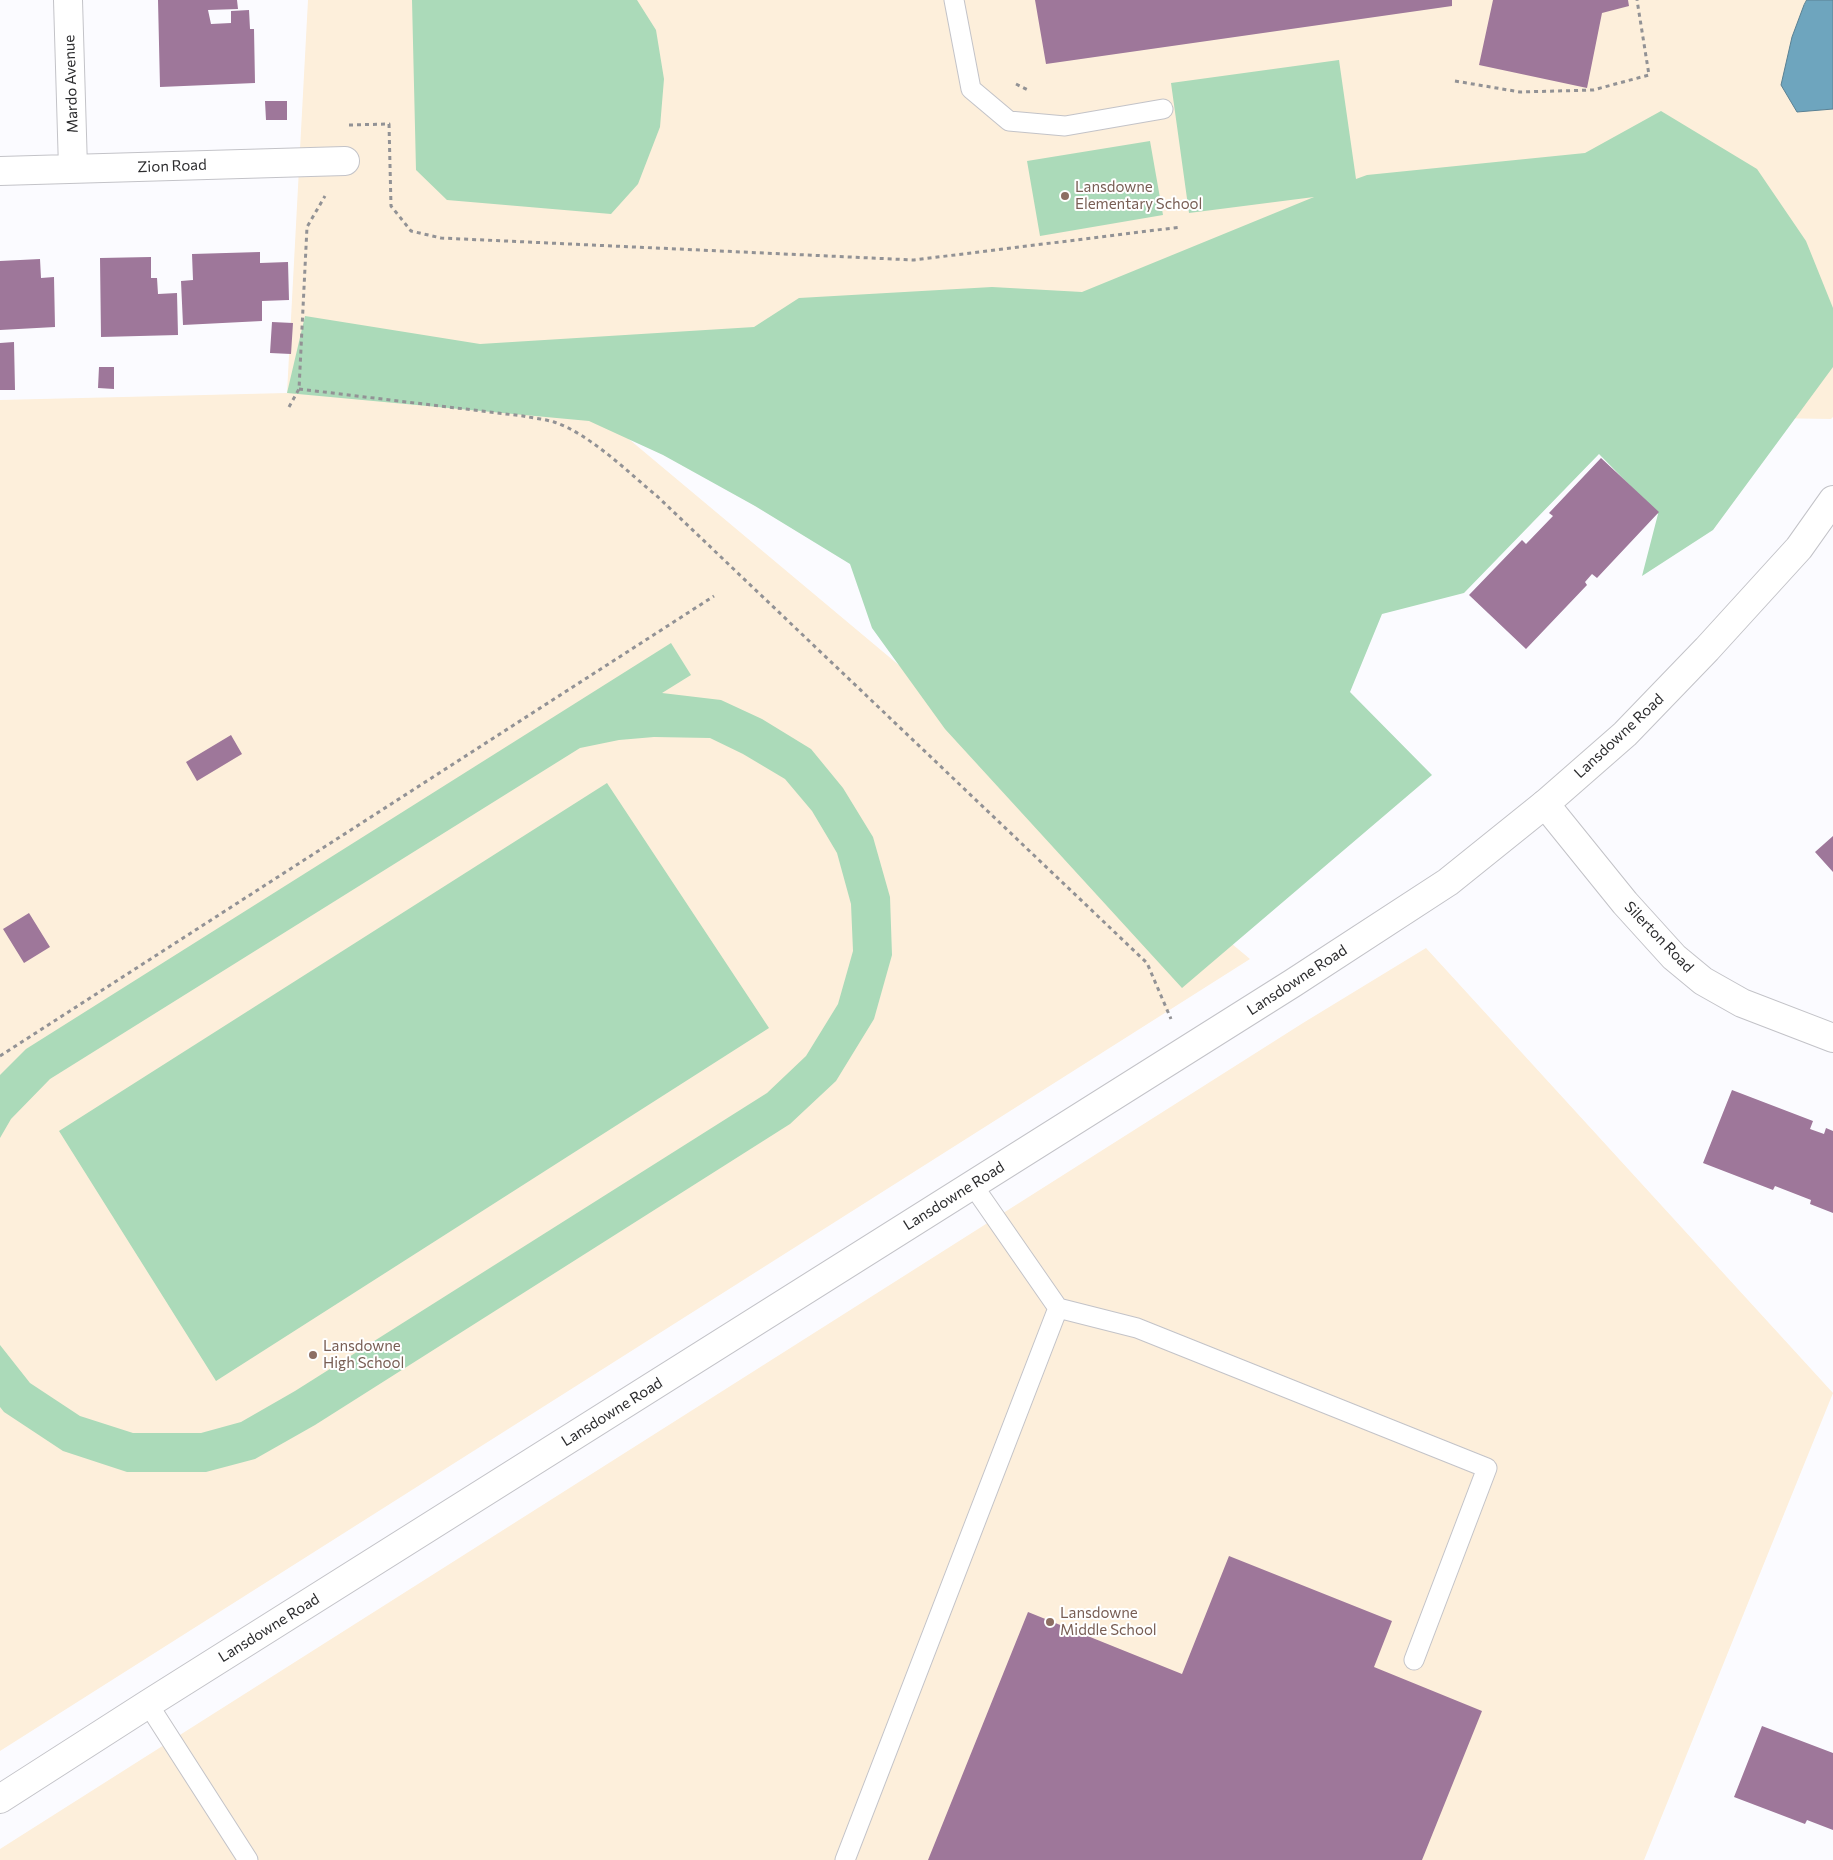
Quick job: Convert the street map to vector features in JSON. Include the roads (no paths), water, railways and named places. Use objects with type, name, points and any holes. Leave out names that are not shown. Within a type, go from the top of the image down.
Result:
[{"type":"street","name":"Mardo Avenue","points":[[68,0],[73,168]]},
{"type":"street","name":"Zion Road","points":[[0,171],[345,161]]},
{"type":"street","name":"Lansdowne Road","points":[[0,1799],[1185,1051],[1448,882],[1545,804],[1624,734],[1707,649],[1799,548],[1833,500]]},
{"type":"street","name":"Silerton Road","points":[[1545,804],[1625,903],[1674,957],[1702,981],[1742,1003],[1833,1038]]},
{"type":"lane","points":[[954,0],[972,89],[1009,121],[1065,126],[1163,109]]},
{"type":"lane","points":[[972,1184],[1058,1308],[1137,1328],[1487,1468],[1414,1660]]},
{"type":"lane","points":[[844,1860],[1058,1308]]},
{"type":"lane","points":[[148,1704],[248,1860]]},
{"type":"water","points":[[1807,0],[1833,0],[1833,109],[1797,112],[1781,85],[1792,37]]},
{"type":"place","name":"Lansdowne Elementary School","points":[[1065,196]]},
{"type":"place","name":"Lansdowne High School","points":[[313,1355]]},
{"type":"place","name":"Lansdowne Middle School","points":[[1050,1622]]}]
